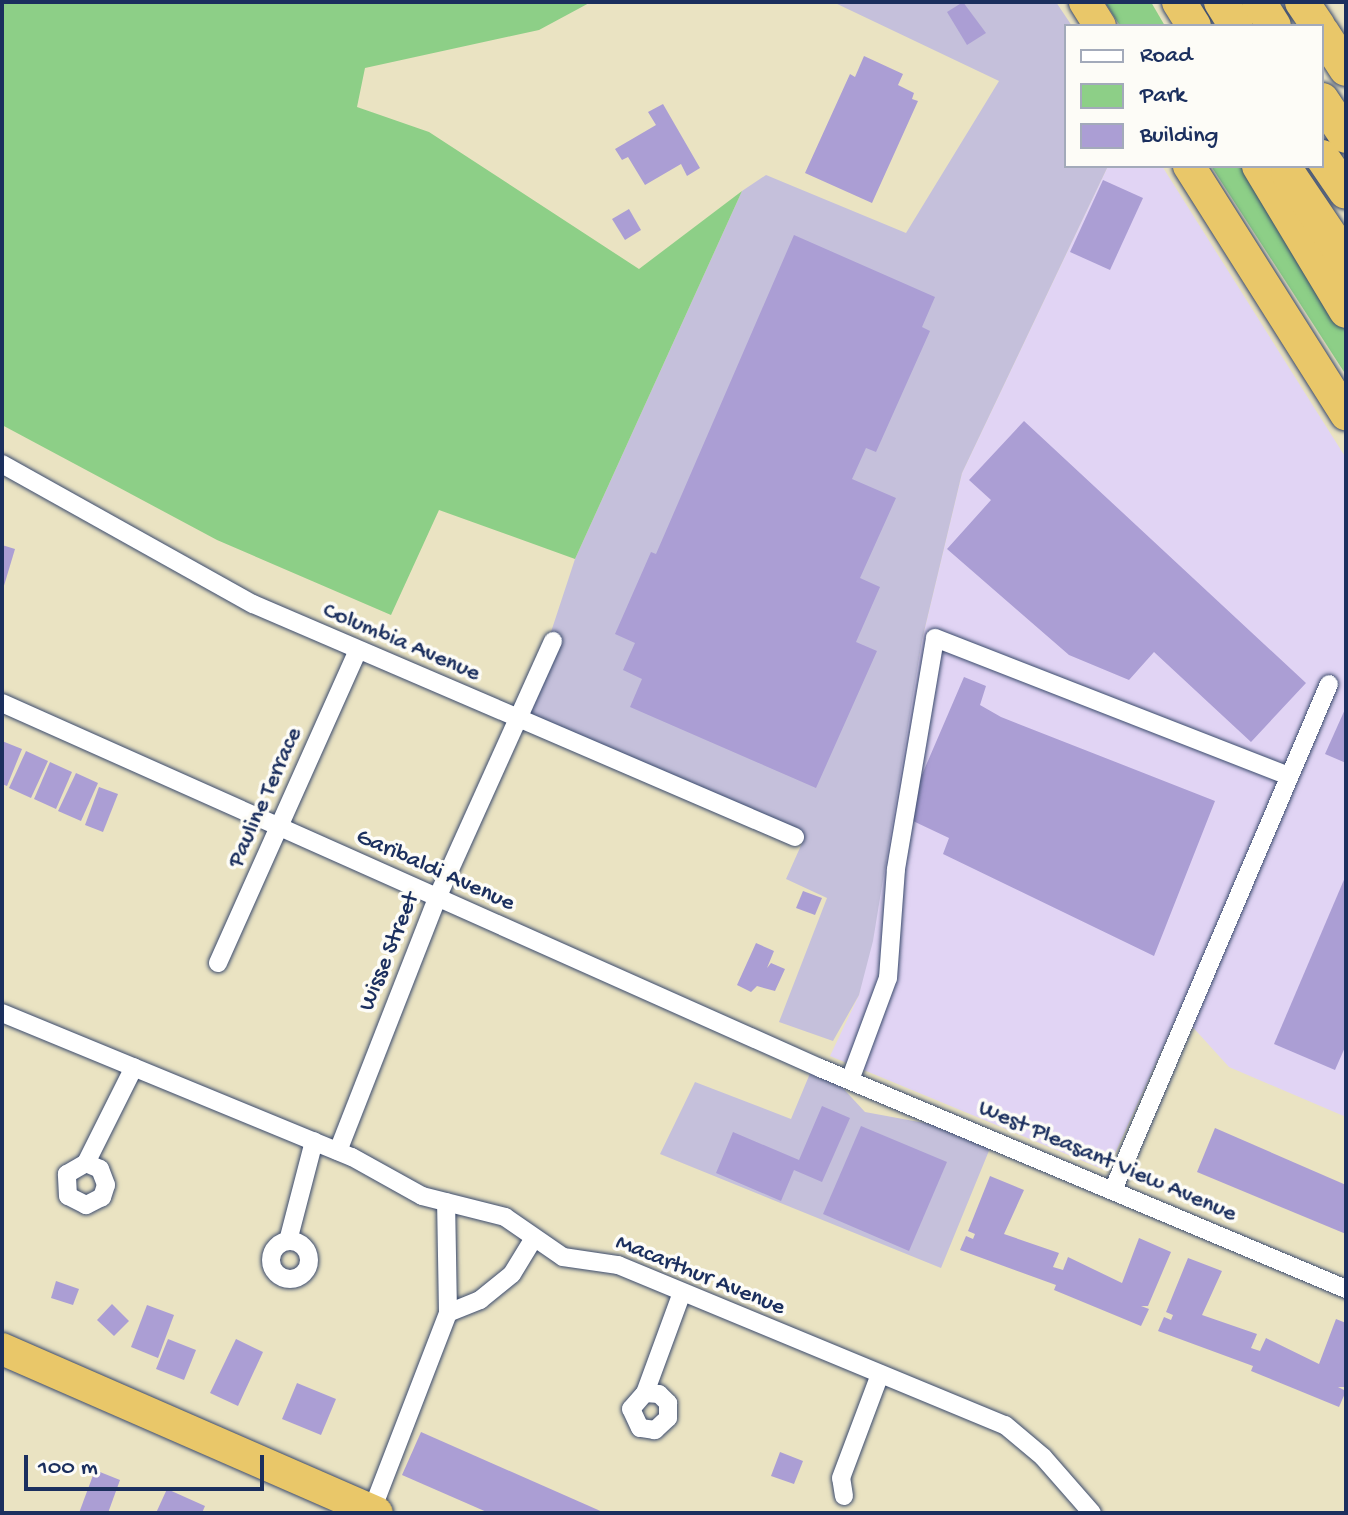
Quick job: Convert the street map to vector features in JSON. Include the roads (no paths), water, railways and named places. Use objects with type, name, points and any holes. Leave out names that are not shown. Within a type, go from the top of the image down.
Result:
[{"type":"highway","points":[[1085,2],[1099,24]]},
{"type":"highway","points":[[1162,2],[1175,24]]},
{"type":"highway","points":[[1179,2],[1193,24]]},
{"type":"highway","points":[[1221,2],[1235,24]]},
{"type":"highway","points":[[1259,2],[1273,24]]},
{"type":"highway","points":[[1302,2],[1317,24]]},
{"type":"highway","points":[[1324,35],[1346,69]]},
{"type":"highway","points":[[1324,103],[1346,136]]},
{"type":"highway","points":[[1324,160],[1346,192]]},
{"type":"highway","points":[[1190,168],[1346,414]]},
{"type":"highway","points":[[1260,168],[1346,311]]},
{"type":"highway","points":[[1285,168],[1346,259]]},
{"type":"highway","points":[[1318,371],[1346,421]]},
{"type":"highway","points":[[2,1349],[377,1512]]},
{"type":"highway","points":[[2,1372],[322,1513]]},
{"type":"street","name":"Columbia Avenue","points":[[2,464],[205,580],[357,652],[795,837]]},
{"type":"street","points":[[850,1080],[888,978],[896,869],[935,638],[1289,776]]},
{"type":"street","name":"Wisse Street","points":[[338,1151],[437,898],[553,641]]},
{"type":"street","name":"Pauline Terrace","points":[[218,963],[357,652]]},
{"type":"street","points":[[1113,1190],[1329,684]]},
{"type":"street","name":"Garibaldi Avenue","points":[[2,703],[850,1080]]},
{"type":"street","name":"Macarthur Avenue","points":[[2,1013],[338,1151],[422,1196],[505,1217],[563,1257],[618,1265],[681,1295],[1005,1425],[1043,1457],[1092,1513]]},
{"type":"street","points":[[86,1163],[134,1067]]},
{"type":"street","name":"West Pleasant View Avenue","points":[[850,1080],[1346,1289]]},
{"type":"street","points":[[288,1241],[314,1141]]},
{"type":"street","points":[[377,1512],[448,1313],[446,1202]]},
{"type":"street","points":[[448,1313],[480,1300],[512,1274],[534,1238]]},
{"type":"street","points":[[645,1393],[681,1295]]},
{"type":"street","points":[[844,1496],[841,1478],[880,1374]]}]
